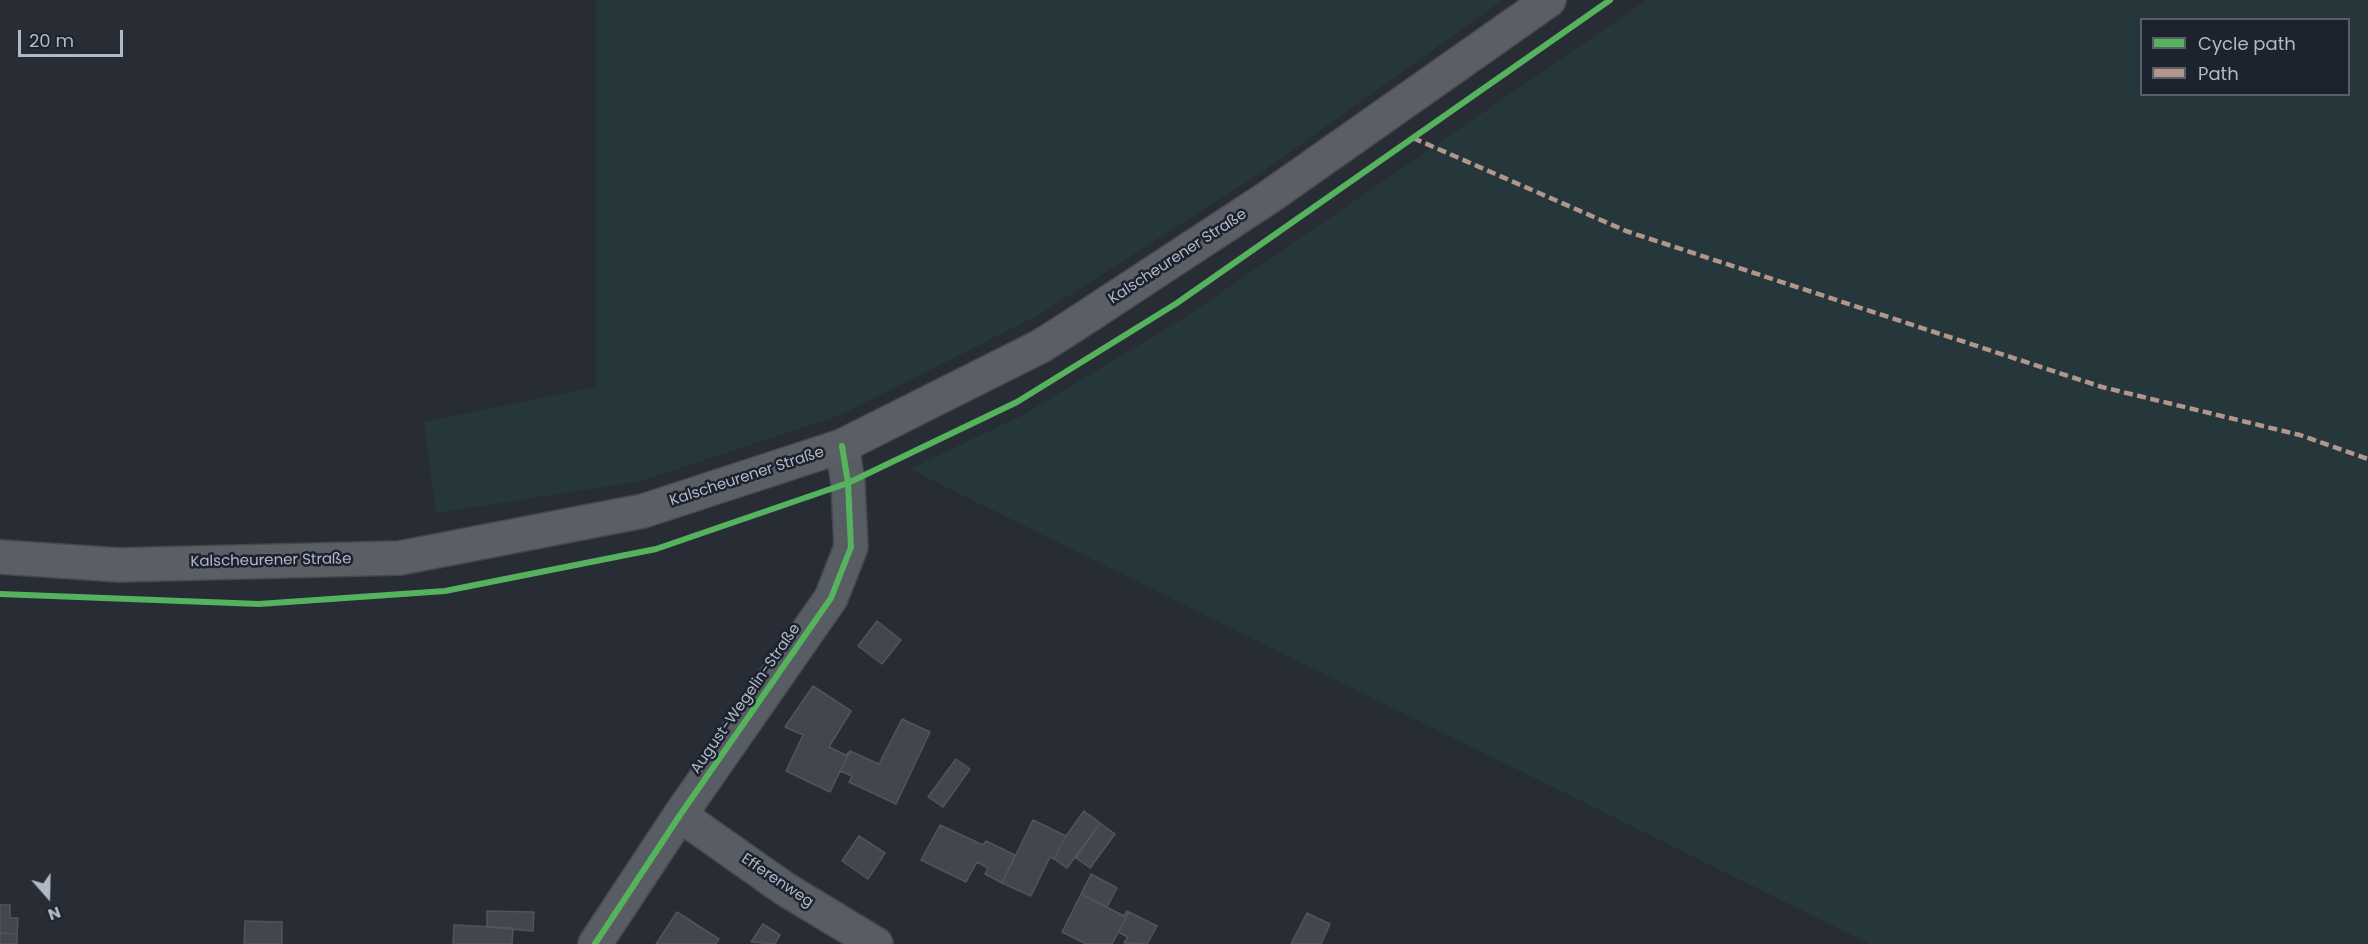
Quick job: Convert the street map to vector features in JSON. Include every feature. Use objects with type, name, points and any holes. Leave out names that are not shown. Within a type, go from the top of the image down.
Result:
[{"type":"main road","name":"Kalscheurener Straße","points":[[0,557],[119,565],[400,558],[643,511],[842,446],[1041,346],[1269,197],[1549,0]]},
{"type":"street","name":"August-Wegelin-Straße","points":[[595,944],[680,815],[831,598],[851,547],[848,483],[842,446]]},
{"type":"street","name":"Efferenweg","points":[[680,815],[785,889],[876,944]]},
{"type":"shaded area","points":[[596,0],[1503,0],[1265,170],[1037,316],[840,415],[641,481],[436,513],[424,422],[596,387]]},
{"type":"shaded area","points":[[1647,0],[2368,0],[2368,944],[1870,944],[910,469],[1025,414],[1187,316]]},
{"type":"building","points":[[877,621],[901,640],[882,664],[858,646]]},
{"type":"building","points":[[813,686],[851,711],[829,747],[846,755],[850,751],[830,792],[786,771],[803,735],[785,727]]},
{"type":"building","points":[[902,719],[930,732],[896,804],[849,782],[852,776],[840,771],[850,751],[879,764]]},
{"type":"building","points":[[956,759],[970,769],[943,807],[928,797]]},
{"type":"building","points":[[1084,811],[1100,823],[1067,868],[1054,859],[1066,836]]},
{"type":"building","points":[[1033,820],[1066,836],[1054,859],[1050,857],[1031,896],[1002,883]]},
{"type":"building","points":[[1100,823],[1115,834],[1090,868],[1076,858]]},
{"type":"building","points":[[940,825],[983,845],[986,841],[1015,855],[1002,883],[985,874],[988,868],[977,862],[966,882],[921,860]]},
{"type":"building","points":[[859,836],[885,853],[868,879],[842,861]]},
{"type":"building","points":[[1091,874],[1117,888],[1107,907],[1081,894]]},
{"type":"building","points":[[1081,894],[1124,916],[1127,911],[1129,912],[1112,944],[1086,944],[1062,932]]},
{"type":"building","points":[[0,905],[10,905],[10,918],[18,918],[17,934],[0,933]]},
{"type":"building","points":[[487,911],[534,912],[533,931],[487,927]]},
{"type":"building","points":[[677,912],[719,939],[716,944],[656,944]]},
{"type":"building","points":[[1129,912],[1157,926],[1147,944],[1124,943],[1128,937],[1118,932]]},
{"type":"building","points":[[1307,913],[1330,924],[1321,944],[1291,944]]},
{"type":"building","points":[[245,921],[282,922],[282,944],[244,944]]},
{"type":"building","points":[[763,924],[780,935],[775,944],[751,942]]},
{"type":"building","points":[[454,925],[513,928],[512,944],[453,944]]},
{"type":"building","points":[[0,933],[17,934],[17,944],[0,944]]},
{"type":"marked path","points":[[1413,138],[1626,231],[2102,387],[2300,435],[2368,459]]},
{"type":"cycle path","points":[[0,594],[259,604],[445,591],[656,549],[848,483],[1017,402],[1177,303],[1610,0]]},
{"type":"cycle path","points":[[595,944],[680,815],[831,598],[851,547],[848,483],[842,446]]}]
